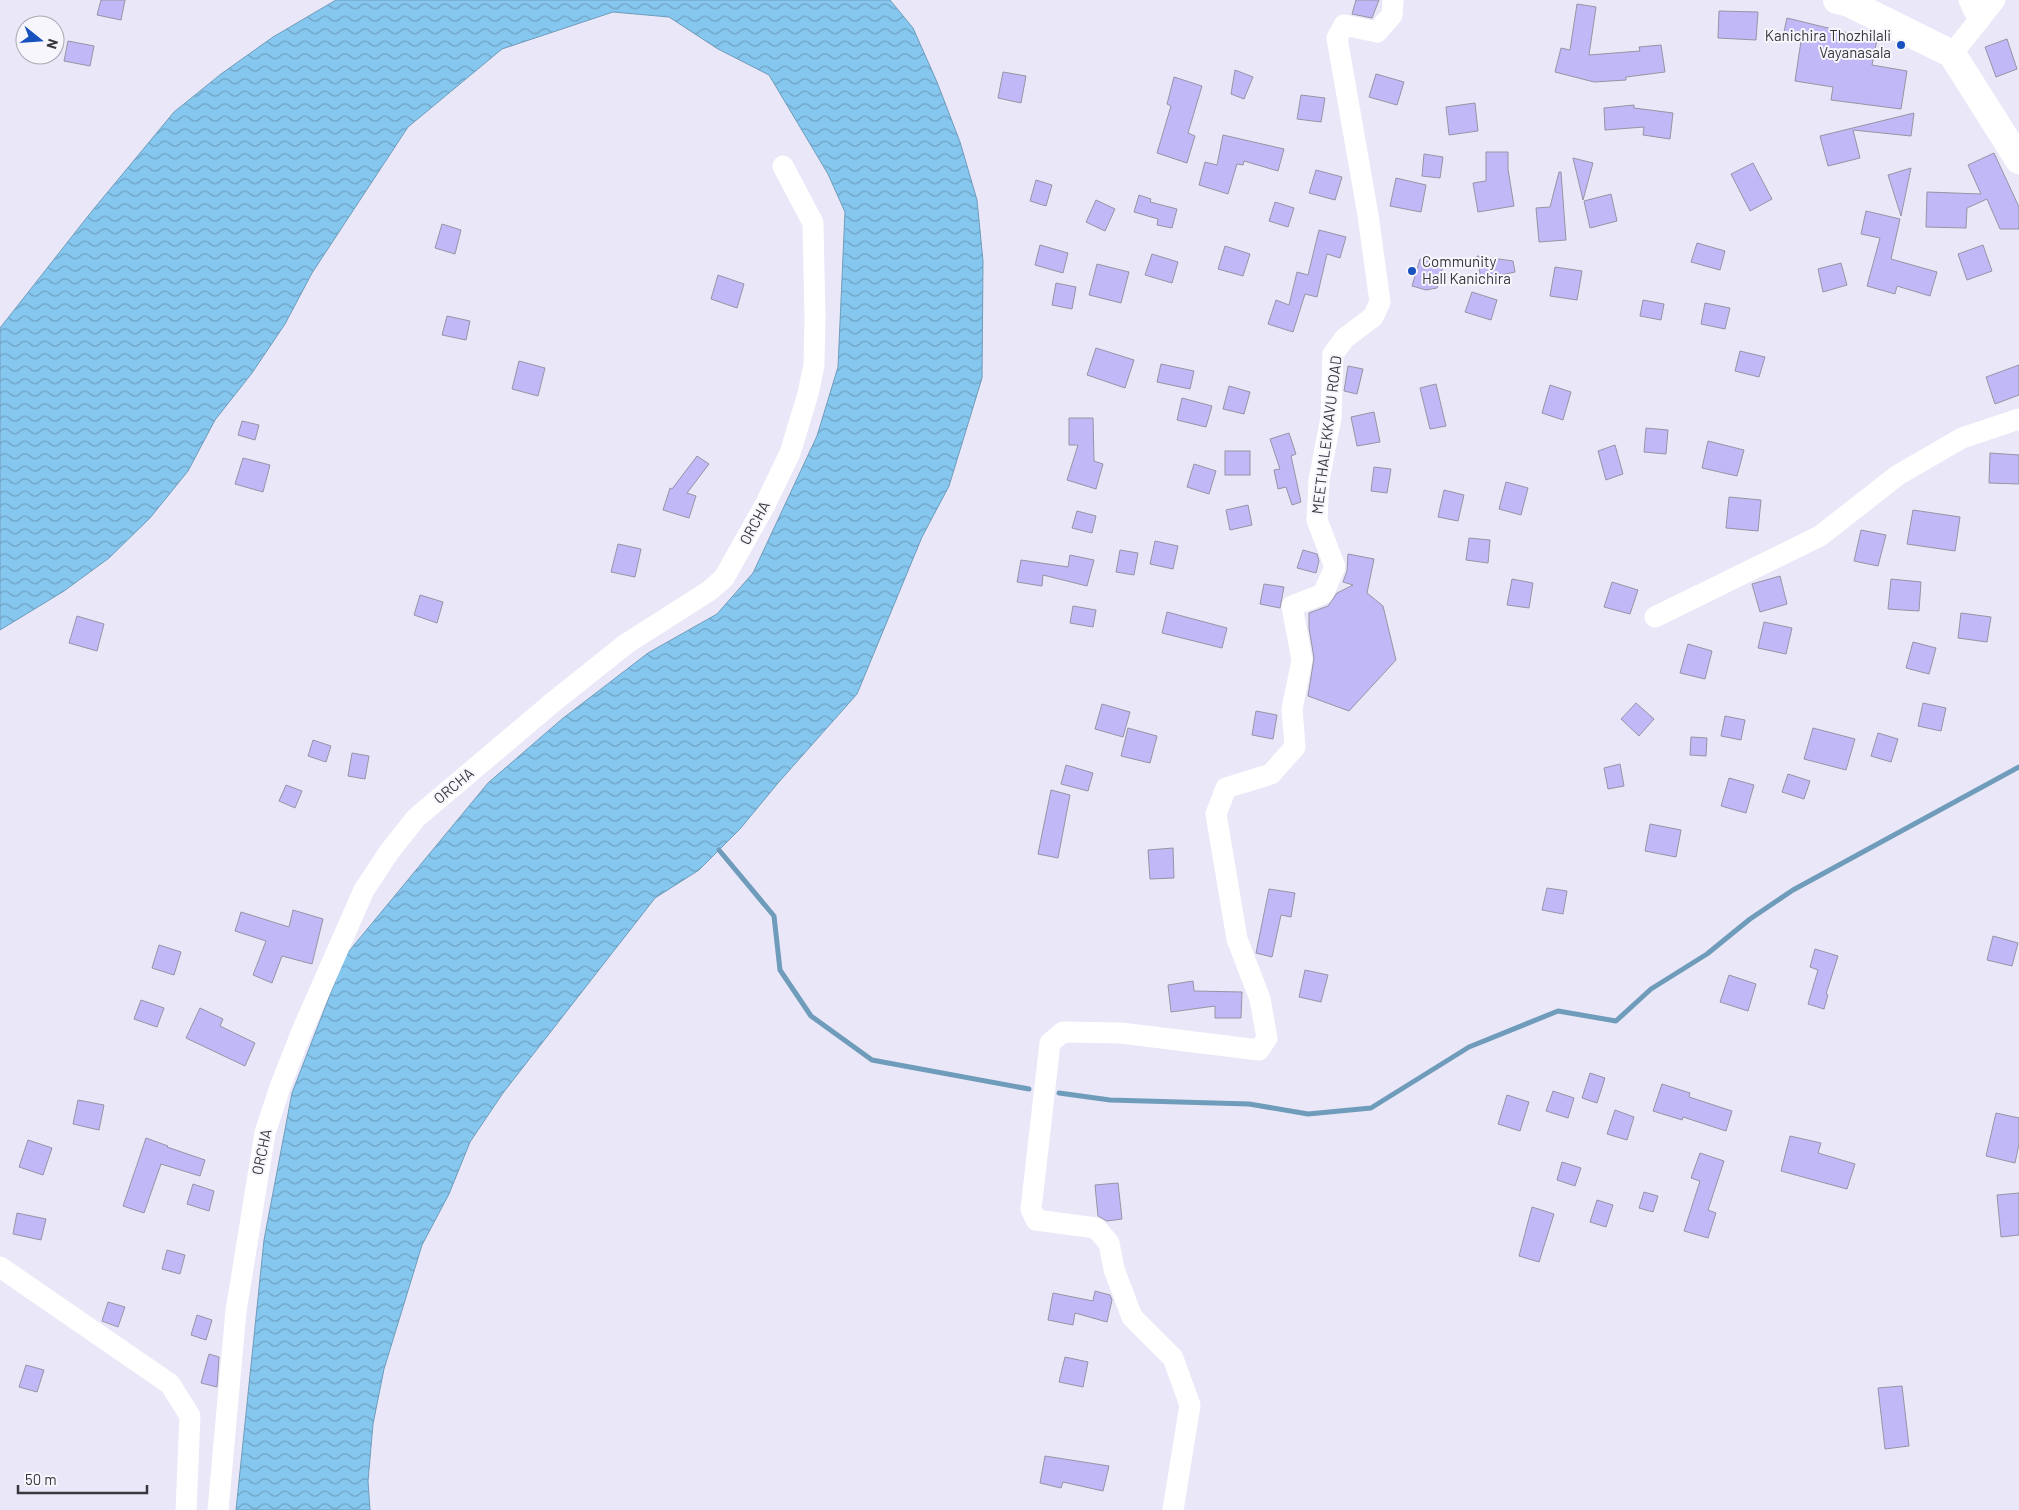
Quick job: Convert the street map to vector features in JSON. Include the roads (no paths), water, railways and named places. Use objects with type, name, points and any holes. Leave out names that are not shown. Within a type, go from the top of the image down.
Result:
[{"type":"main road","points":[[1837,0],[1849,3],[1952,54],[2019,160]]},
{"type":"street","name":"MEETHALEKKAVU ROAD","points":[[1173,1510],[1190,1405],[1173,1358],[1132,1317],[1114,1269],[1109,1242],[1096,1228],[1036,1220],[1031,1209],[1050,1043],[1063,1032],[1121,1034],[1259,1050],[1267,1038],[1260,998],[1237,939],[1216,814],[1226,788],[1271,774],[1295,746],[1292,709],[1302,660],[1292,606],[1323,594],[1335,568],[1317,520],[1319,480],[1331,418],[1333,354],[1345,338],[1373,317],[1380,302],[1368,215],[1337,38],[1344,26],[1378,32],[1392,15],[1392,0]]},
{"type":"street","points":[[1969,0],[1979,21]]},
{"type":"street","points":[[1952,54],[1995,0]]},
{"type":"street","name":"ORCHA","points":[[218,1510],[236,1311],[265,1133],[283,1079],[364,890],[389,852],[416,818],[552,703],[626,644],[709,591],[724,578],[765,505],[790,453],[808,394],[814,365],[813,223],[783,166]]},
{"type":"street","points":[[1655,617],[1820,536],[1898,474],[1962,438],[2019,420]]},
{"type":"street","points":[[0,1267],[170,1384],[190,1416],[186,1510]]},
{"type":"water","points":[[336,0],[890,0],[913,28],[937,82],[960,142],[977,200],[983,261],[982,378],[949,486],[922,537],[857,694],[740,829],[699,870],[655,898],[503,1093],[470,1142],[449,1194],[422,1245],[384,1369],[373,1424],[368,1481],[370,1510],[236,1510],[264,1240],[292,1093],[345,956],[488,783],[562,719],[648,653],[717,614],[753,573],[817,436],[838,367],[845,212],[828,174],[769,75],[718,49],[669,17],[613,12],[502,49],[408,127],[312,273],[285,324],[252,373],[215,420],[188,471],[150,518],[109,558],[64,591],[0,630],[0,328],[92,211],[174,112],[221,74],[273,37]]},
{"type":"waterway","points":[[1059,1093],[1110,1100],[1249,1104],[1308,1114],[1371,1108],[1469,1047],[1558,1011],[1616,1021],[1651,989],[1707,954],[1750,919],[1793,890],[2019,767]]},
{"type":"waterway","points":[[719,850],[774,916],[780,970],[811,1016],[872,1060],[1029,1089]]},
{"type":"place","name":"Kanichira Thozhilali Vayanasala","points":[[1901,45]]},
{"type":"place","name":"Community Hall Kanichira","points":[[1412,271]]}]
